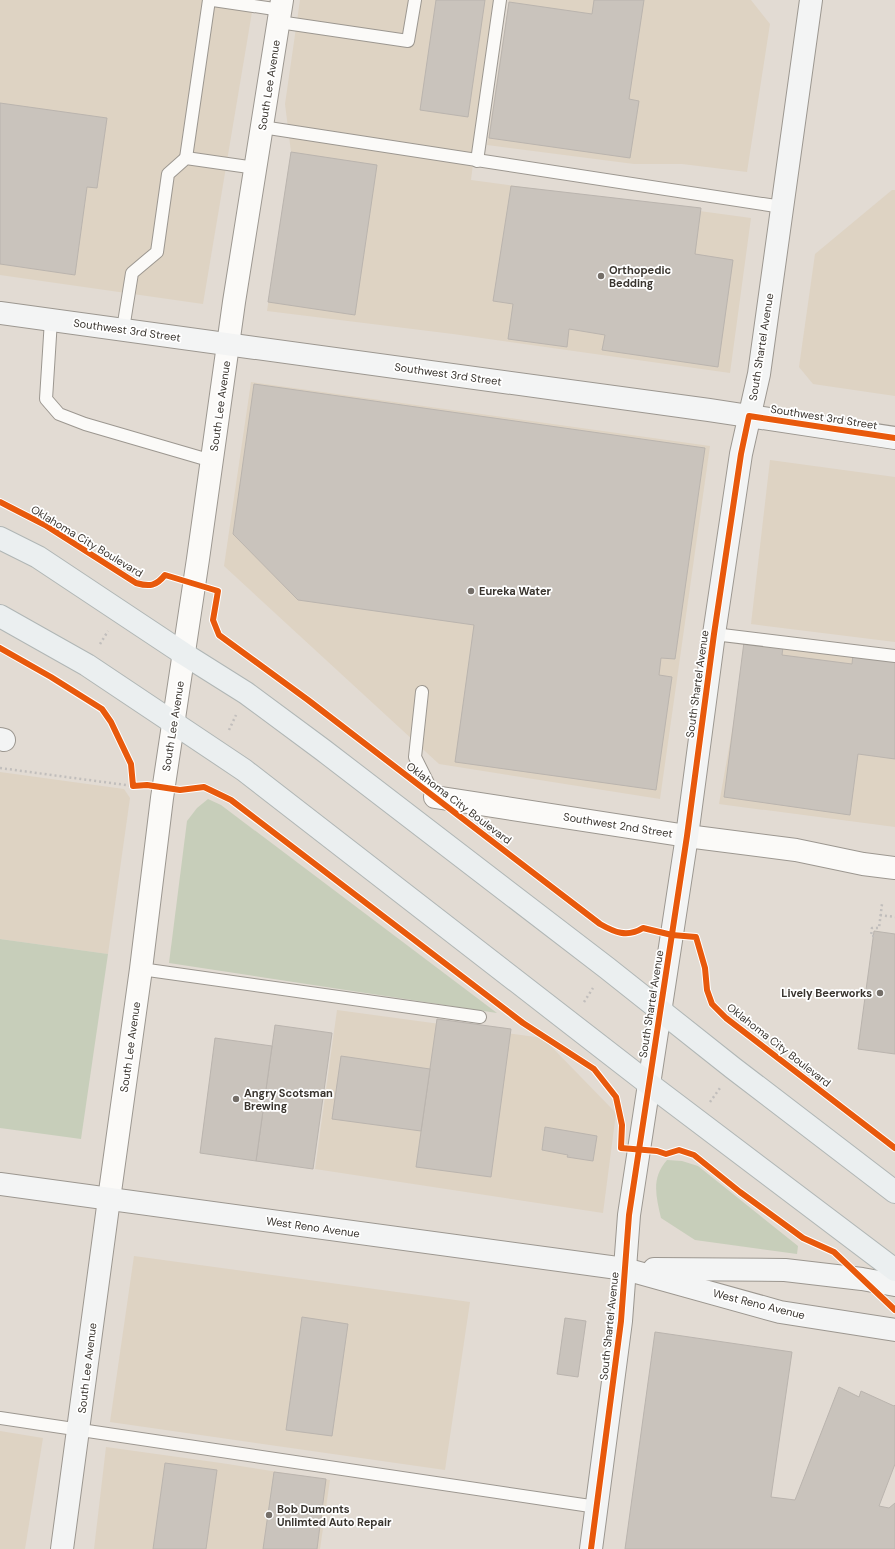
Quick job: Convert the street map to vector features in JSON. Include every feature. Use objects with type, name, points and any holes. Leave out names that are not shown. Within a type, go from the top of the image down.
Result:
[{"type":"main road","points":[[0,538],[38,557],[184,654],[246,693],[317,745],[607,968],[739,1073],[895,1192]]},
{"type":"main road","points":[[0,616],[87,665],[244,770],[649,1084],[895,1270]]},
{"type":"street","name":"South Shartel Avenue","points":[[591,1549],[621,1321],[629,1215],[687,836],[714,634],[741,454],[759,374],[811,0]]},
{"type":"street","name":"South Lee Avenue","points":[[62,1549],[141,969],[163,788],[229,343],[281,11]]},
{"type":"street","name":"Southwest 3rd Street","points":[[0,313],[229,343],[895,438]]},
{"type":"street","name":"Southwest 2nd Street","points":[[435,797],[687,836],[796,850],[863,864],[895,868]]},
{"type":"street","name":"West Reno Avenue","points":[[0,1184],[625,1269],[784,1270],[862,1279],[895,1285]]},
{"type":"street","name":"West Reno Avenue","points":[[625,1269],[780,1312],[895,1330]]},
{"type":"lane","points":[[123,329],[132,273],[157,252],[168,174],[186,158],[209,0]]},
{"type":"lane","points":[[213,0],[281,11],[408,41],[415,0]]},
{"type":"lane","points":[[477,161],[500,0]]},
{"type":"lane","points":[[262,127],[782,207]]},
{"type":"lane","points":[[186,158],[256,168]]},
{"type":"lane","points":[[51,320],[46,399],[59,414],[85,424],[212,461]]},
{"type":"lane","points":[[714,634],[895,656]]},
{"type":"lane","points":[[422,692],[415,757],[435,797]]},
{"type":"lane","points":[[141,969],[480,1017]]},
{"type":"lane","points":[[0,1418],[597,1507]]},
{"type":"path","points":[[96,650],[110,628]]},
{"type":"path","points":[[227,734],[238,711]]},
{"type":"path","points":[[0,768],[133,786],[147,785],[163,788]]},
{"type":"path","points":[[133,779],[133,786]]},
{"type":"path","points":[[874,936],[870,936],[872,928],[879,928],[882,904]]},
{"type":"path","points":[[880,915],[895,917]]},
{"type":"path","points":[[581,1006],[593,988]]},
{"type":"path","points":[[709,1104],[720,1087]]},
{"type":"shaded area","points":[[0,0],[254,0],[203,304],[0,275]]},
{"type":"shaded area","points":[[300,0],[493,0],[471,180],[751,218],[730,373],[453,334],[267,311],[291,152],[285,104]]},
{"type":"shaded area","points":[[509,0],[751,0],[770,24],[747,172],[682,164],[634,164],[487,145]]},
{"type":"shaded area","points":[[892,190],[895,190],[895,396],[813,384],[799,367],[815,254]]},
{"type":"shaded area","name":"Eureka Water","points":[[251,382],[710,446],[660,799],[439,764],[224,566]]},
{"type":"shaded area","points":[[770,460],[895,477],[895,642],[751,624]]},
{"type":"shaded area","points":[[748,641],[895,661],[895,827],[719,804]]},
{"type":"shaded area","points":[[0,772],[124,789],[130,798],[108,954],[0,939]]},
{"type":"shaded area","points":[[337,1010],[543,1038],[616,1113],[603,1213],[315,1169]]},
{"type":"shaded area","points":[[134,1256],[470,1302],[445,1470],[110,1422]]},
{"type":"shaded area","points":[[0,1431],[43,1438],[25,1549],[0,1549]]},
{"type":"shaded area","points":[[106,1447],[330,1480],[320,1549],[94,1549]]},
{"type":"green space","points":[[208,799],[221,805],[497,1013],[169,963],[187,821],[197,808]]},
{"type":"green space","points":[[0,939],[108,954],[81,1139],[0,1128]]},
{"type":"green space","points":[[667,1160],[682,1161],[698,1166],[798,1246],[797,1254],[695,1240],[661,1218],[656,1188],[659,1174]]},
{"type":"building","points":[[436,0],[485,0],[468,117],[420,110]]},
{"type":"building","points":[[594,0],[644,0],[629,99],[639,101],[630,158],[489,138],[509,2],[592,14]]},
{"type":"building","points":[[0,103],[107,118],[97,188],[87,187],[75,275],[0,264]]},
{"type":"building","points":[[291,152],[377,165],[355,315],[268,302]]},
{"type":"building","name":"Orthopedic Bedding","points":[[511,186],[701,208],[695,254],[733,260],[718,367],[602,350],[605,335],[569,329],[567,347],[508,339],[513,304],[493,301]]},
{"type":"building","name":"Eureka Water","points":[[254,384],[705,448],[675,659],[661,658],[659,675],[672,677],[656,790],[455,762],[474,625],[298,600],[233,534]]},
{"type":"building","points":[[744,642],[783,647],[782,655],[852,664],[853,654],[895,659],[895,759],[858,754],[850,815],[724,797]]},
{"type":"building","name":"Lively Beerworks","points":[[874,931],[895,934],[895,1054],[858,1049]]},
{"type":"building","points":[[437,1019],[511,1029],[491,1177],[416,1167]]},
{"type":"building","points":[[275,1025],[332,1033],[313,1169],[256,1161]]},
{"type":"building","name":"Angry Scotsman Brewing","points":[[215,1038],[272,1046],[256,1161],[200,1153]]},
{"type":"building","points":[[341,1056],[430,1069],[421,1131],[332,1119]]},
{"type":"building","points":[[545,1127],[597,1136],[593,1161],[567,1157],[568,1155],[542,1150]]},
{"type":"building","points":[[302,1317],[348,1324],[332,1436],[286,1430]]},
{"type":"building","points":[[565,1318],[586,1321],[578,1377],[557,1374]]},
{"type":"building","points":[[655,1332],[792,1352],[771,1497],[795,1500],[839,1387],[859,1397],[861,1391],[894,1406],[895,1405],[895,1464],[879,1506],[889,1508],[895,1503],[895,1549],[625,1549]]},
{"type":"building","points":[[165,1463],[217,1470],[206,1549],[153,1549]]},
{"type":"building","points":[[274,1472],[326,1479],[317,1549],[263,1549]]},
{"type":"cycle path","points":[[591,1549],[621,1321],[629,1215],[687,836],[714,634],[741,454],[749,416],[895,438]]},
{"type":"cycle path","name":"Oklahoma City Boulevard","points":[[0,502],[45,525],[136,583],[152,585],[165,575],[218,591],[213,620],[219,635],[308,700],[600,924],[621,933],[632,933],[643,928],[672,935],[696,937],[705,968],[707,990],[712,1004],[726,1018],[895,1148]]},
{"type":"cycle path","points":[[0,648],[51,677],[102,709],[111,722],[131,764],[133,786],[147,785],[180,790],[204,787],[231,800],[523,1023],[594,1069],[616,1097],[622,1125],[621,1148],[657,1151],[666,1154],[679,1150],[694,1155],[740,1192],[803,1238],[834,1252],[895,1310]]},
{"type":"place","name":"Orthopedic Bedding","points":[[601,276]]},
{"type":"place","name":"Eureka Water","points":[[471,591]]},
{"type":"place","name":"Lively Beerworks","points":[[880,993]]},
{"type":"place","name":"Angry Scotsman Brewing","points":[[236,1099]]},
{"type":"place","name":"Bob Dumonts Unlimted Auto Repair","points":[[269,1515]]}]
